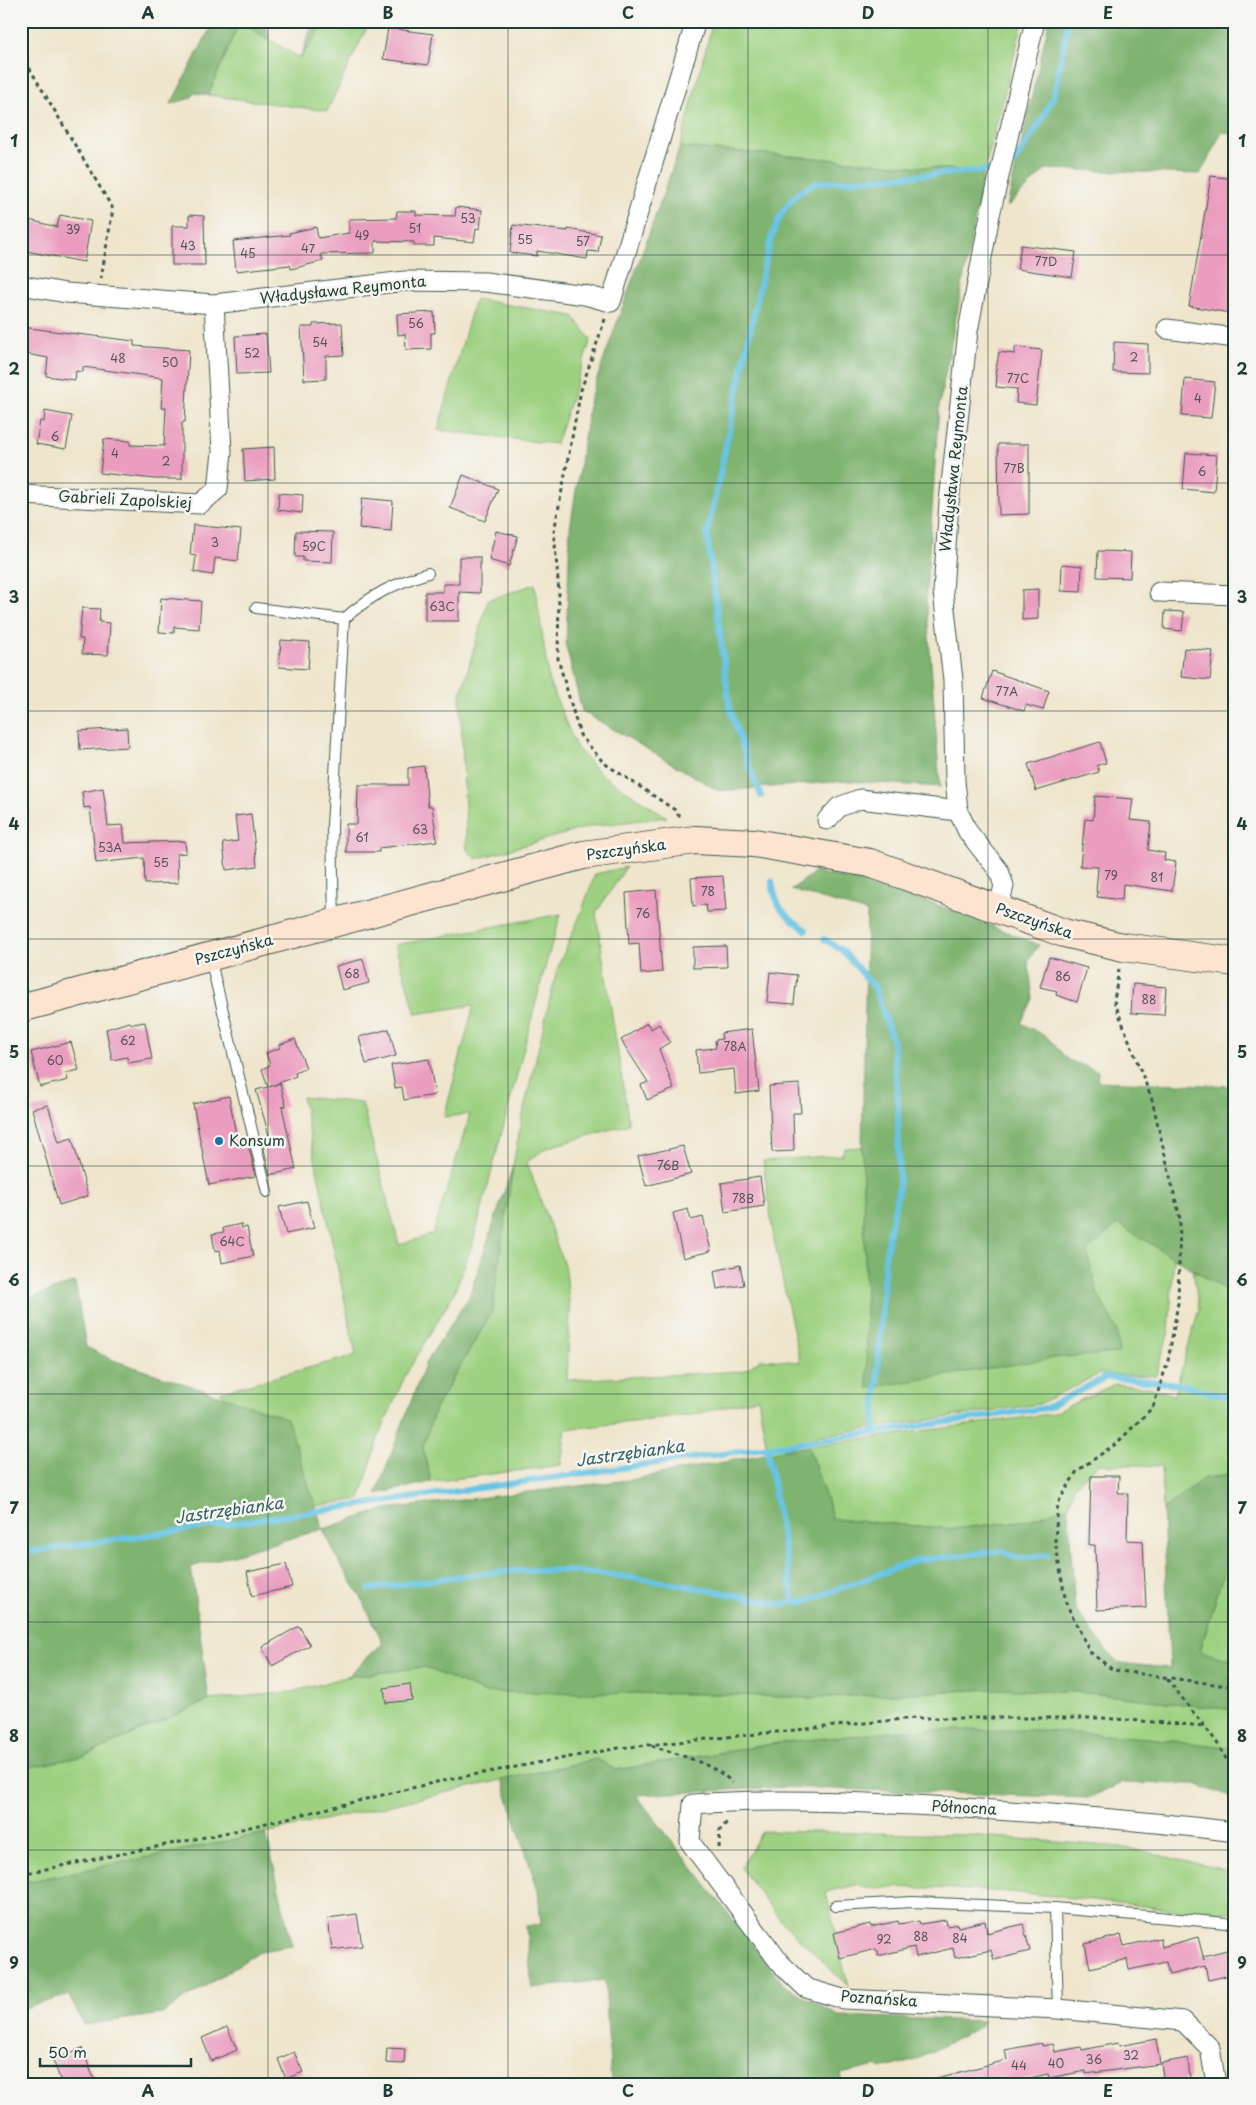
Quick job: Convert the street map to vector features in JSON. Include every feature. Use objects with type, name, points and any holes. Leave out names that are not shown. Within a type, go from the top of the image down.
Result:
[{"type":"street","points":[[611,302],[696,21]]},
{"type":"street","name":"Władysława Reymonta","points":[[998,909],[1004,886],[999,871],[968,832],[958,811],[955,780],[953,680],[943,592],[949,502],[968,331],[990,215],[1035,21]]},
{"type":"street","name":"Władysława Reymonta","points":[[21,285],[66,293],[214,304],[406,281],[485,282],[585,296],[611,302]]},
{"type":"street","name":"Gabrieli Zapolskiej","points":[[21,495],[200,504],[218,489],[222,452],[214,304]]},
{"type":"street","points":[[1167,329],[1235,338]]},
{"type":"street","points":[[1159,592],[1235,596]]},
{"type":"street","points":[[827,820],[839,807],[860,799],[958,811]]},
{"type":"street","name":"Pszczyńska","points":[[21,1008],[583,855],[695,840],[754,843],[870,863],[1064,933],[1123,947],[1235,962]]},
{"type":"street","name":"Północna","points":[[693,1804],[739,1801],[848,1802],[1014,1811],[1162,1822],[1235,1832]]},
{"type":"street","name":"Poznańska","points":[[693,1804],[690,1842],[780,1963],[806,1988],[843,1999],[1058,2009],[1182,2021],[1210,2048],[1216,2084]]},
{"type":"lane","points":[[334,923],[332,826],[344,619],[363,602],[397,583],[428,574]]},
{"type":"lane","points":[[256,608],[344,619]]},
{"type":"lane","points":[[209,957],[266,1192]]},
{"type":"lane","points":[[835,1906],[913,1902],[1054,1908],[1226,1922]]},
{"type":"lane","points":[[1054,1908],[1058,2009]]},
{"type":"path","points":[[21,54],[113,209],[98,296]]},
{"type":"path","points":[[611,302],[581,390],[554,532],[559,593],[558,659],[580,735],[604,763],[675,810],[695,840]]},
{"type":"path","points":[[1123,947],[1114,1001],[1152,1100],[1180,1219],[1178,1303],[1168,1361],[1152,1407],[1117,1443],[1077,1470],[1058,1503],[1055,1541],[1066,1603],[1090,1652],[1113,1670],[1235,1687]]},
{"type":"path","points":[[1166,1678],[1216,1741],[1235,1774]]},
{"type":"path","points":[[21,1874],[225,1833],[445,1780],[620,1748],[914,1718],[1102,1718],[1205,1726]]},
{"type":"path","points":[[650,1745],[691,1759],[731,1781],[743,1815],[730,1819],[720,1830],[720,1858]]},
{"type":"green space","points":[[214,21],[265,21],[269,39],[240,22],[208,95],[194,93],[191,98],[171,104]]},
{"type":"green space","points":[[314,21],[327,21],[300,58]]},
{"type":"green space","points":[[327,21],[370,21],[327,111],[208,95],[240,22],[300,58]]},
{"type":"green space","points":[[713,21],[1023,21],[984,172],[680,147]]},
{"type":"green space","points":[[1049,21],[1235,21],[1235,134],[1222,132],[1200,174],[1046,169],[1007,207]]},
{"type":"green space","points":[[680,147],[984,172],[939,406],[926,596],[940,787],[847,781],[719,791],[582,711],[566,646],[570,529],[590,398]]},
{"type":"green space","points":[[475,299],[573,316],[591,339],[556,444],[438,430]]},
{"type":"green space","points":[[535,584],[549,681],[576,747],[602,775],[667,817],[592,826],[476,859],[467,850],[460,697],[488,600]]},
{"type":"green space","points":[[626,867],[596,913],[629,1124],[546,1148],[527,1162],[566,1271],[570,1312],[567,1380],[744,1371],[761,1359],[800,1362],[774,1240],[763,1161],[841,1155],[845,1148],[862,1147],[868,1388],[1091,1297],[1085,1251],[1117,1216],[1174,1258],[1169,1331],[1156,1376],[1099,1374],[1039,1404],[816,1436],[817,1441],[768,1454],[758,1398],[689,1416],[566,1429],[561,1465],[431,1482],[423,1447],[435,1409],[492,1312],[507,1197],[522,1118],[557,969],[595,874]]},
{"type":"green space","points":[[815,872],[900,890],[1039,945],[1028,960],[1033,999],[1021,1023],[1047,1037],[1068,1060],[1098,1071],[1097,1081],[1235,1086],[1231,1128],[1235,1129],[1235,1295],[1118,1224],[1087,1251],[1097,1293],[1117,1330],[1119,1353],[1054,1358],[868,1388],[862,1147],[867,912],[791,890]]},
{"type":"green space","points":[[561,914],[547,960],[472,1246],[453,1295],[405,1376],[378,1438],[360,1499],[284,1511],[268,1439],[220,1392],[356,1355],[302,1097],[362,1103],[399,1245],[433,1234],[470,1114],[444,1117],[474,1005],[416,1014],[395,945]]},
{"type":"green space","points":[[513,1166],[492,1312],[435,1409],[423,1447],[431,1482],[376,1494],[426,1362],[469,1297]]},
{"type":"green space","points":[[1193,1270],[1235,1295],[1235,1475],[1204,1478],[1163,1509],[1161,1466],[1099,1464],[1075,1485],[1068,1507],[1029,1520],[954,1529],[833,1519],[808,1446],[1051,1414],[1115,1384],[1152,1388],[1174,1395],[1199,1309]]},
{"type":"green space","points":[[75,1282],[86,1347],[113,1360],[287,1418],[323,1529],[191,1567],[209,1700],[84,1756],[21,1769],[21,1302]]},
{"type":"green space","points":[[808,1446],[833,1519],[954,1529],[1029,1520],[1068,1507],[1075,1609],[1117,1662],[1170,1668],[1163,1509],[1204,1478],[1235,1475],[1235,1534],[1200,1651],[1235,1661],[1235,1710],[1080,1692],[993,1689],[809,1698],[711,1694],[483,1692],[424,1667],[346,1677],[383,1643],[360,1595],[340,1564],[323,1529],[386,1509],[629,1480]]},
{"type":"green space","points":[[1235,1534],[1235,1661],[1200,1652]]},
{"type":"green space","points":[[424,1667],[483,1692],[711,1694],[809,1698],[993,1689],[1080,1692],[1235,1710],[1235,1748],[1147,1738],[784,1742],[616,1770],[596,1759],[261,1834],[21,1883],[21,1769],[84,1756],[209,1700],[292,1692],[346,1677]]},
{"type":"green space","points":[[911,1730],[1040,1730],[1147,1738],[1235,1748],[1235,1799],[1196,1784],[1122,1783],[1088,1798],[782,1787],[636,1795],[784,1985],[839,2016],[983,2021],[981,2026],[914,2061],[880,2069],[877,2066],[841,2074],[843,2084],[611,2084],[605,1980],[532,1988],[526,1926],[541,1924],[538,1890],[502,1780],[597,1759],[616,1770],[784,1742]]},
{"type":"green space","points":[[762,1831],[968,1835],[1121,1847],[1235,1872],[1235,1913],[1214,1911],[1210,1915],[1037,1894],[950,1889],[863,1888],[860,1884],[826,1892],[848,1986],[782,1922],[741,1868]]},
{"type":"green space","points":[[266,1833],[292,1946],[260,1951],[162,2014],[83,2025],[69,1995],[21,2009],[21,1883]]},
{"type":"building","points":[[388,28],[433,34],[428,65],[383,59]]},
{"type":"building","points":[[1211,176],[1235,179],[1235,286],[1230,313],[1189,306]]},
{"type":"building","points":[[456,207],[482,210],[480,229],[476,228],[474,242],[434,238],[434,246],[414,246],[414,242],[375,241],[375,253],[321,254],[323,261],[291,269],[290,265],[236,271],[233,241],[290,235],[289,233],[316,227],[318,238],[349,233],[349,219],[396,218],[397,211],[416,211],[416,215],[455,216]]},
{"type":"building","points":[[60,215],[91,221],[84,262],[21,250],[21,218],[57,227]]},
{"type":"building","points":[[189,215],[204,216],[205,265],[172,265],[172,226],[189,226]]},
{"type":"building","points":[[513,225],[568,231],[568,229],[601,235],[598,252],[588,251],[587,259],[537,251],[537,256],[510,253]]},
{"type":"building","points":[[1021,245],[1076,252],[1072,277],[1017,269]]},
{"type":"building","points":[[434,312],[435,333],[431,333],[431,349],[406,350],[405,334],[398,335],[397,314]]},
{"type":"building","points":[[342,323],[344,355],[326,356],[326,379],[304,380],[301,327],[313,327],[313,324]]},
{"type":"building","points":[[21,327],[134,341],[134,346],[189,350],[185,422],[182,422],[182,479],[155,479],[100,473],[104,439],[130,441],[130,445],[164,446],[166,408],[161,408],[163,378],[83,367],[83,372],[76,371],[75,380],[46,376],[48,358],[21,353]]},
{"type":"building","points":[[266,334],[269,373],[237,374],[235,336]]},
{"type":"building","points":[[1114,342],[1148,344],[1148,373],[1113,372]]},
{"type":"building","points":[[1015,347],[1042,350],[1036,405],[1016,403],[1017,389],[996,387],[997,375],[995,375],[999,352],[1015,354]]},
{"type":"building","points":[[1185,379],[1215,382],[1211,418],[1182,416]]},
{"type":"building","points":[[45,411],[72,416],[66,449],[36,444],[40,421],[44,422]]},
{"type":"building","points":[[998,444],[1029,444],[1029,514],[999,515]]},
{"type":"building","points":[[274,447],[275,479],[245,481],[243,449]]},
{"type":"building","points":[[1186,453],[1217,455],[1214,492],[1183,489]]},
{"type":"building","points":[[463,475],[498,489],[485,521],[450,508]]},
{"type":"building","points":[[279,493],[303,495],[302,513],[278,510]]},
{"type":"building","points":[[362,498],[393,501],[391,531],[359,528]]},
{"type":"building","points":[[193,525],[241,530],[238,561],[215,558],[213,575],[194,572],[196,556],[190,555]]},
{"type":"building","points":[[296,531],[333,532],[332,562],[303,561],[303,557],[295,557]]},
{"type":"building","points":[[496,531],[518,536],[509,566],[489,560]]},
{"type":"building","points":[[1098,551],[1131,552],[1130,578],[1097,577]]},
{"type":"building","points":[[459,557],[480,557],[480,593],[459,592],[459,621],[425,621],[425,592],[443,592],[443,584],[459,584]]},
{"type":"building","points":[[1062,564],[1082,566],[1081,592],[1061,591]]},
{"type":"building","points":[[1038,589],[1038,619],[1022,620],[1022,590]]},
{"type":"building","points":[[161,598],[201,601],[199,629],[174,627],[174,633],[159,632]]},
{"type":"building","points":[[82,608],[100,609],[99,622],[110,623],[108,655],[82,654],[83,639],[79,639]]},
{"type":"building","points":[[1165,611],[1184,612],[1182,631],[1164,629]]},
{"type":"building","points":[[281,640],[310,642],[308,669],[279,667]]},
{"type":"building","points":[[1184,648],[1213,651],[1210,680],[1181,677]]},
{"type":"building","points":[[992,671],[1049,691],[1043,710],[1026,705],[1024,711],[983,698]]},
{"type":"building","points":[[127,728],[128,747],[80,750],[79,731]]},
{"type":"building","points":[[1100,742],[1106,763],[1097,765],[1099,772],[1036,791],[1028,764]]},
{"type":"building","points":[[424,766],[428,806],[432,806],[437,841],[379,848],[379,852],[346,852],[346,824],[357,824],[358,785],[408,785],[408,768]]},
{"type":"building","points":[[103,788],[108,826],[123,825],[125,843],[185,841],[186,853],[177,854],[178,883],[145,884],[144,858],[96,863],[90,807],[84,808],[82,792]]},
{"type":"building","points":[[1095,796],[1133,799],[1130,820],[1151,822],[1148,850],[1165,853],[1164,860],[1176,862],[1172,891],[1123,884],[1122,900],[1097,897],[1098,867],[1080,866],[1085,819],[1093,820]]},
{"type":"building","points":[[251,814],[257,866],[226,870],[223,843],[238,841],[235,816]]},
{"type":"building","points":[[723,876],[726,911],[707,912],[706,905],[693,906],[691,878]]},
{"type":"building","points":[[656,890],[662,972],[641,974],[639,943],[629,944],[626,893]]},
{"type":"building","points":[[726,946],[727,967],[693,968],[693,947]]},
{"type":"building","points":[[1049,957],[1087,968],[1077,1002],[1056,995],[1057,991],[1040,987]]},
{"type":"building","points":[[363,959],[369,983],[342,990],[336,966]]},
{"type":"building","points":[[770,972],[797,975],[794,1004],[767,1002]]},
{"type":"building","points":[[1133,984],[1166,987],[1164,1015],[1131,1013]]},
{"type":"building","points":[[129,1022],[133,1024],[145,1022],[152,1059],[128,1063],[127,1057],[112,1060],[106,1029]]},
{"type":"building","points":[[647,1023],[651,1029],[659,1024],[670,1042],[659,1049],[674,1089],[647,1100],[641,1085],[648,1082],[621,1040]]},
{"type":"building","points":[[389,1029],[396,1056],[366,1064],[359,1037]]},
{"type":"building","points":[[752,1029],[759,1091],[736,1094],[734,1069],[698,1073],[696,1050],[716,1048],[715,1040],[722,1039],[721,1033]]},
{"type":"building","points":[[295,1039],[306,1068],[295,1073],[296,1076],[269,1087],[280,1083],[286,1106],[282,1107],[296,1169],[270,1175],[262,1141],[270,1139],[256,1090],[268,1087],[262,1069],[270,1065],[266,1053],[280,1048],[279,1045]]},
{"type":"building","points":[[71,1042],[79,1070],[66,1073],[68,1080],[40,1087],[31,1052]]},
{"type":"building","points":[[429,1059],[435,1095],[404,1100],[402,1087],[395,1088],[391,1065]]},
{"type":"building","points":[[799,1084],[801,1113],[793,1113],[794,1151],[772,1152],[769,1086]]},
{"type":"building","name":"Konsum","points":[[229,1096],[238,1146],[248,1144],[256,1176],[209,1185],[193,1104]]},
{"type":"building","points":[[48,1105],[59,1142],[72,1138],[88,1196],[59,1205],[32,1109]]},
{"type":"building","points":[[683,1146],[691,1174],[646,1186],[638,1156]]},
{"type":"building","points":[[760,1177],[764,1206],[725,1212],[721,1183]]},
{"type":"building","points":[[307,1201],[314,1228],[286,1234],[279,1207]]},
{"type":"building","points":[[688,1209],[691,1220],[703,1217],[711,1251],[683,1258],[673,1213]]},
{"type":"building","points":[[241,1224],[242,1228],[247,1227],[253,1256],[222,1263],[220,1250],[215,1251],[212,1234],[224,1232],[223,1228]]},
{"type":"building","points":[[740,1265],[744,1285],[717,1289],[714,1271]]},
{"type":"building","points":[[1091,1476],[1119,1476],[1118,1493],[1128,1493],[1127,1540],[1143,1541],[1146,1608],[1097,1610],[1095,1545],[1089,1545]]},
{"type":"building","points":[[286,1564],[292,1587],[252,1596],[247,1572]]},
{"type":"building","points":[[299,1626],[310,1645],[272,1666],[262,1647]]},
{"type":"building","points":[[410,1684],[412,1700],[386,1703],[384,1688]]},
{"type":"building","points":[[357,1914],[362,1946],[332,1950],[328,1918]]},
{"type":"building","points":[[946,1920],[947,1926],[957,1924],[958,1927],[985,1921],[987,1933],[1023,1924],[1030,1951],[994,1960],[991,1950],[955,1958],[953,1948],[916,1957],[914,1947],[878,1956],[876,1949],[840,1958],[834,1933],[870,1924],[871,1927],[898,1921],[899,1924],[919,1921],[920,1924]]},
{"type":"building","points":[[1121,1935],[1124,1946],[1160,1938],[1162,1947],[1198,1937],[1204,1960],[1203,1956],[1235,1948],[1235,1974],[1208,1980],[1205,1966],[1169,1975],[1166,1962],[1129,1970],[1127,1959],[1090,1968],[1085,1944]]},
{"type":"building","points":[[227,2027],[237,2050],[211,2061],[202,2038]]},
{"type":"building","points":[[1156,2039],[1160,2064],[1086,2074],[1086,2071],[1049,2078],[1048,2074],[1002,2084],[938,2084],[937,2078],[1007,2060],[1005,2050],[1042,2043],[1042,2046],[1053,2044],[1055,2052],[1081,2047],[1082,2050],[1118,2043],[1119,2046]]},
{"type":"building","points":[[82,2048],[96,2084],[62,2084],[53,2060]]},
{"type":"building","points":[[387,2048],[405,2049],[404,2064],[386,2063]]},
{"type":"building","points":[[294,2052],[303,2072],[286,2079],[278,2059]]},
{"type":"building","points":[[1188,2058],[1190,2079],[1164,2083],[1161,2063]]},
{"type":"waterway","points":[[1012,165],[1040,123],[1054,95],[1068,21]]},
{"type":"waterway","points":[[761,796],[730,709],[707,535],[765,262],[774,230],[790,202],[802,191],[816,183],[991,170]]},
{"type":"waterway","points":[[772,881],[776,899],[782,910],[806,930]]},
{"type":"waterway","points":[[824,939],[843,951],[875,988],[893,1042],[898,1102],[899,1186],[885,1256],[874,1433]]},
{"type":"waterway","name":"Jastrzębianka","points":[[21,1553],[1046,1408],[1106,1377],[1179,1384],[1235,1399]]},
{"type":"waterway","points":[[767,1448],[793,1600]]},
{"type":"waterway","points":[[21,1532],[27,1553]]},
{"type":"waterway","points":[[793,1600],[800,1603],[918,1560],[1002,1551],[1017,1558],[1048,1555]]},
{"type":"waterway","points":[[369,1589],[469,1575],[544,1570],[596,1573],[649,1580],[782,1605],[793,1600]]},
{"type":"place","name":"Konsum","points":[[219,1141]]}]
